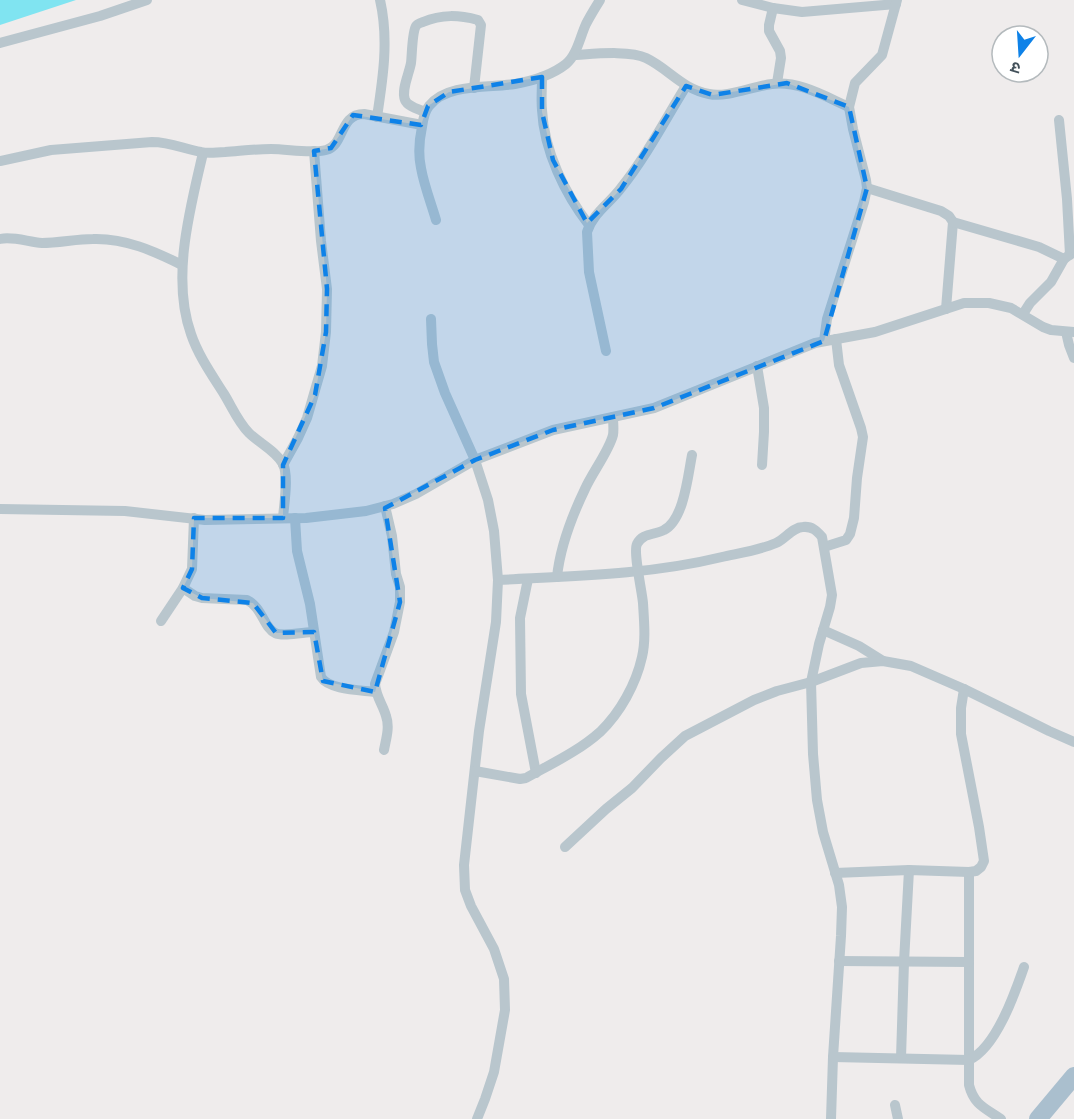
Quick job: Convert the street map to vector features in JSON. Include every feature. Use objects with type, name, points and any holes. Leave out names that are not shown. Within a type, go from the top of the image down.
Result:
[{"type":"main road","points":[[1045,1117],[1074,1076]]},
{"type":"street","points":[[0,43],[100,16],[147,0]]},
{"type":"street","points":[[377,117],[385,47],[384,15],[380,0]]},
{"type":"street","points":[[436,220],[421,169],[419,151],[422,125],[428,106],[449,92],[517,84],[542,77],[568,63],[600,0]]},
{"type":"street","points":[[742,0],[802,12],[815,5],[896,2],[882,55],[855,83],[849,107],[867,188],[827,320],[824,341]]},
{"type":"street","points":[[773,8],[769,31],[780,51],[781,58],[777,83]]},
{"type":"street","points":[[425,112],[410,105],[405,99],[414,31],[419,24],[432,18],[454,15],[481,22],[474,88]]},
{"type":"street","points":[[574,55],[629,54],[644,57],[686,86],[712,95],[787,83],[802,86],[849,107]]},
{"type":"street","points":[[542,77],[542,112],[553,160],[563,187],[589,225]]},
{"type":"street","points":[[606,351],[589,272],[587,240],[589,225],[638,166],[686,86]]},
{"type":"street","points":[[0,161],[51,150],[152,142],[163,142],[203,153],[272,149],[326,150],[336,143],[353,116],[364,114],[422,125]]},
{"type":"street","points":[[1023,314],[1037,295],[1051,282],[1069,256],[1067,200],[1059,120]]},
{"type":"street","points":[[283,465],[307,418],[322,366],[327,289],[314,151]]},
{"type":"street","points":[[203,153],[182,265],[186,317],[191,335],[239,420],[247,431],[278,457],[283,465],[289,518],[310,604],[323,681],[335,687],[375,692]]},
{"type":"street","points":[[867,188],[941,211],[953,222],[946,309]]},
{"type":"street","points":[[953,222],[1069,256]]},
{"type":"street","points":[[0,239],[7,237],[49,243],[93,239],[119,241],[155,252],[182,265]]},
{"type":"street","points":[[0,509],[125,512],[205,520],[289,518],[366,511],[393,504],[416,494],[475,460],[553,430],[654,408],[815,343],[875,332],[964,303],[989,303],[1011,308],[1043,327],[1070,332],[1069,345],[1074,358]]},
{"type":"street","points":[[431,320],[436,369],[475,460],[488,500],[494,531],[498,580],[495,622],[464,865],[465,890],[494,949],[504,979],[505,1010],[494,1072],[486,1100],[477,1119]]},
{"type":"street","points":[[824,547],[846,540],[850,534],[854,518],[863,437],[840,366],[836,339]]},
{"type":"street","points":[[758,366],[765,432],[762,465]]},
{"type":"street","points":[[557,577],[561,549],[580,499],[613,434],[613,417]]},
{"type":"street","points":[[475,771],[526,778],[578,748],[600,732],[622,705],[634,682],[642,658],[644,640],[636,545],[641,538],[665,530],[673,523],[679,513],[692,455]]},
{"type":"street","points":[[384,750],[387,718],[375,692],[375,684],[392,638],[400,602],[400,587],[385,506]]},
{"type":"street","points":[[161,621],[183,588],[192,569],[194,518]]},
{"type":"street","points":[[498,580],[639,572],[691,564],[774,544],[800,526],[810,527],[822,537],[832,594],[812,682],[813,754],[817,800],[823,832],[839,885],[842,907],[832,1057],[831,1119]]},
{"type":"street","points":[[528,579],[520,618],[520,681],[536,773]]},
{"type":"street","points":[[183,588],[202,598],[247,600],[253,603],[271,630],[276,633],[314,632]]},
{"type":"street","points":[[823,630],[859,646],[883,661]]},
{"type":"street","points":[[565,847],[606,808],[632,788],[685,736],[754,700],[812,682],[861,663],[883,661],[911,666],[1074,742]]},
{"type":"street","points":[[835,873],[909,870],[969,872],[981,867],[984,861],[980,827],[962,734],[961,715],[964,689]]},
{"type":"street","points":[[901,1058],[909,870]]},
{"type":"street","points":[[969,872],[969,1085],[975,1101],[1001,1119]]},
{"type":"street","points":[[839,961],[969,962]]},
{"type":"street","points":[[832,1057],[969,1060],[984,1049],[1008,1010],[1024,967]]},
{"type":"street","points":[[896,1105],[898,1119]]},
{"type":"highlighted area","points":[[542,77],[542,112],[553,160],[587,223],[621,189],[686,86],[713,95],[787,83],[849,107],[867,188],[824,341],[654,408],[553,430],[475,460],[385,508],[400,602],[375,692],[323,681],[314,632],[276,633],[253,603],[202,598],[183,588],[192,569],[194,518],[283,518],[283,465],[315,395],[326,332],[327,289],[314,151],[331,148],[353,115],[421,125],[428,106],[449,92]]},
{"type":"water","points":[[0,0],[76,0],[0,25]]}]
